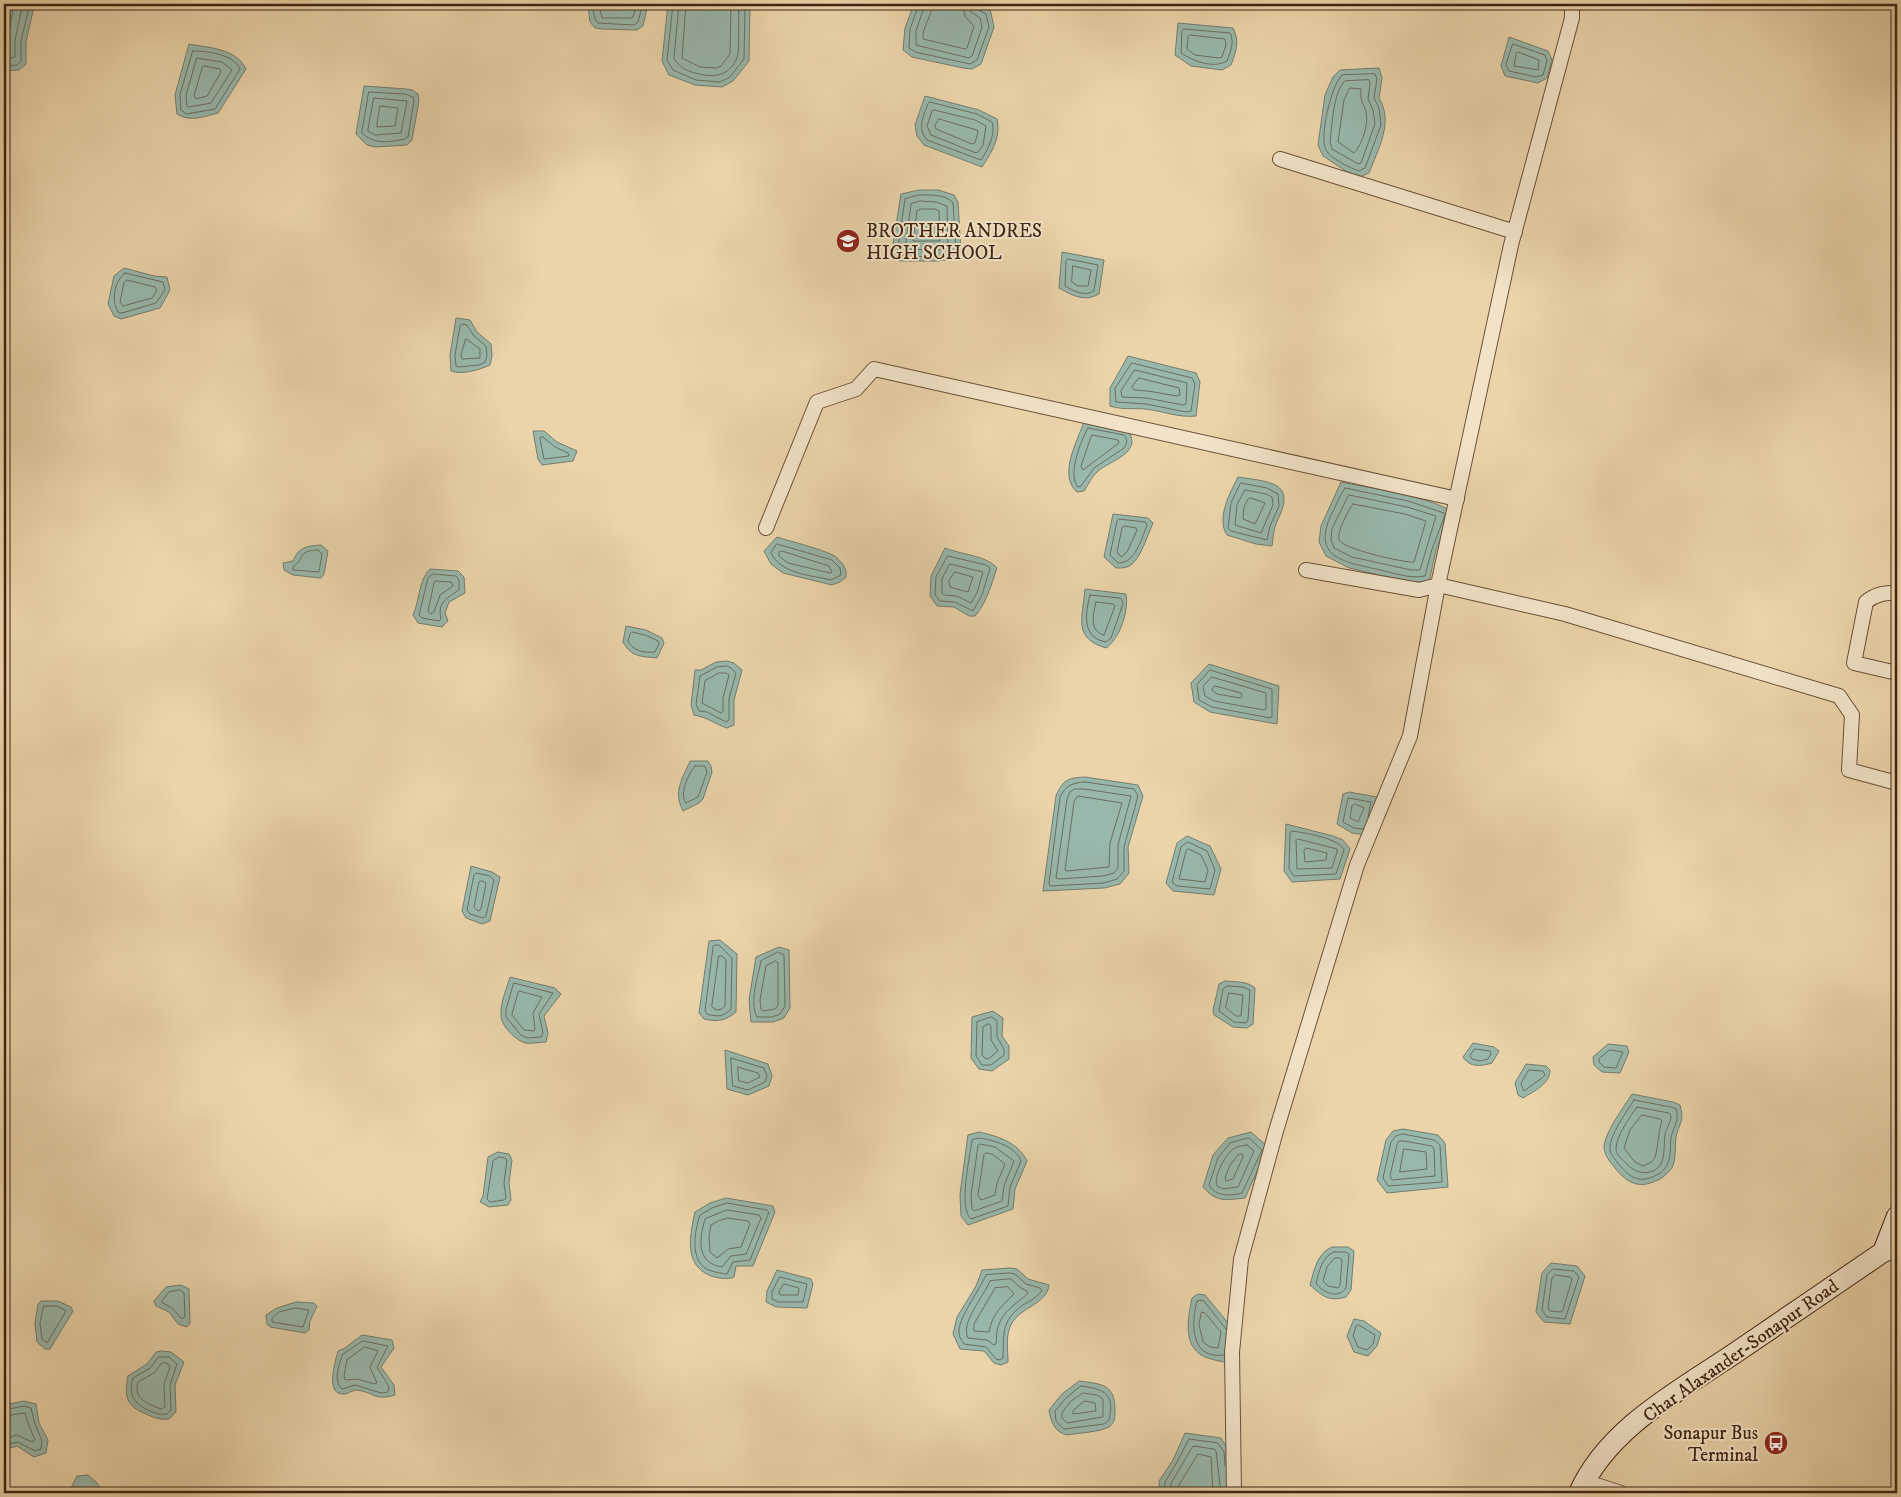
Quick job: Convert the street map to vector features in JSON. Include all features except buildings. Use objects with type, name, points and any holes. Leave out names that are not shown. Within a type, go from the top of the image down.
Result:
[{"type":"main road","points":[[1890,1249],[1897,1216]]},
{"type":"main road","name":"Char Alaxander-Sonapur Road","points":[[1581,1487],[1607,1447],[1644,1415],[1890,1249]]},
{"type":"street","points":[[1234,1493],[1232,1352],[1241,1259],[1276,1131],[1357,865],[1410,736],[1438,585],[1515,232],[1572,18],[1572,4]]},
{"type":"street","points":[[1280,159],[1515,232]]},
{"type":"street","points":[[766,528],[817,402],[856,389],[874,369],[1456,499]]},
{"type":"street","points":[[1306,570],[1419,590],[1438,585],[1565,614],[1839,696],[1852,715],[1849,770],[1897,783]]},
{"type":"street","points":[[1897,594],[1874,596],[1866,602],[1854,663],[1897,673]]},
{"type":"street","points":[[1581,1487],[1621,1493]]},
{"type":"water","points":[[4,4],[31,4],[33,11],[26,42],[26,64],[19,70],[4,71]]},
{"type":"water","points":[[588,4],[648,4],[643,26],[637,30],[595,28],[590,22]]},
{"type":"water","points":[[668,4],[750,4],[749,61],[733,81],[722,87],[695,85],[669,75],[662,61]]},
{"type":"water","points":[[914,4],[975,4],[990,9],[994,27],[981,64],[972,69],[963,68],[912,57],[903,50],[905,28]]},
{"type":"water","points":[[1178,23],[1233,28],[1237,42],[1231,65],[1222,70],[1191,66],[1175,55]]},
{"type":"water","points":[[1509,37],[1548,51],[1552,60],[1547,78],[1538,83],[1505,76],[1501,66]]},
{"type":"water","points":[[189,44],[229,53],[242,62],[246,69],[218,113],[192,118],[177,114],[175,95]]},
{"type":"water","points":[[1379,68],[1382,78],[1379,98],[1385,116],[1385,126],[1369,173],[1359,177],[1349,173],[1323,156],[1318,145],[1325,95],[1333,77],[1340,70]]},
{"type":"water","points":[[364,86],[406,89],[418,94],[419,101],[412,140],[407,145],[375,147],[367,145],[356,134]]},
{"type":"water","points":[[925,96],[979,110],[997,119],[997,138],[982,167],[924,145],[917,136],[915,125]]},
{"type":"water","points":[[919,190],[938,190],[954,195],[958,202],[961,253],[954,259],[899,261],[891,257],[901,194]]},
{"type":"water","points":[[1062,252],[1104,260],[1099,294],[1084,298],[1059,288]]},
{"type":"water","points":[[124,268],[154,276],[167,277],[170,290],[160,308],[121,319],[114,316],[108,304],[114,276]]},
{"type":"water","points":[[456,318],[470,320],[477,332],[491,344],[492,356],[490,365],[471,371],[451,371],[450,355]]},
{"type":"water","points":[[1128,356],[1196,373],[1200,382],[1196,416],[1183,416],[1145,409],[1110,406],[1110,388]]},
{"type":"water","points":[[1084,422],[1128,430],[1132,438],[1129,450],[1124,455],[1096,473],[1084,491],[1077,492],[1069,477],[1069,468]]},
{"type":"water","points":[[533,431],[544,431],[557,442],[577,451],[573,461],[542,465],[538,459]]},
{"type":"water","points":[[1238,477],[1268,482],[1277,486],[1284,495],[1283,506],[1274,529],[1272,546],[1256,544],[1227,535],[1223,521],[1225,506]]},
{"type":"water","points":[[1341,482],[1431,502],[1451,512],[1436,550],[1429,582],[1410,582],[1349,568],[1326,556],[1319,542],[1321,526]]},
{"type":"water","points":[[1113,514],[1148,518],[1153,523],[1135,561],[1123,568],[1116,568],[1104,557]]},
{"type":"water","points":[[777,537],[836,557],[843,564],[846,577],[832,585],[783,573],[771,564],[764,551]]},
{"type":"water","points":[[321,545],[328,551],[324,574],[321,578],[293,575],[284,570],[283,563],[293,561],[301,550]]},
{"type":"water","points":[[945,548],[980,558],[997,568],[986,599],[975,616],[969,616],[954,607],[937,606],[930,596],[931,576]]},
{"type":"water","points":[[430,569],[458,571],[464,577],[465,593],[449,602],[445,613],[448,621],[442,627],[418,623],[413,615],[423,579]]},
{"type":"water","points":[[1085,589],[1126,594],[1125,616],[1115,638],[1106,648],[1095,644],[1084,632],[1082,617]]},
{"type":"water","points":[[626,626],[646,630],[662,638],[664,643],[657,658],[633,654],[626,647],[623,642]]},
{"type":"water","points":[[727,661],[734,663],[742,670],[734,700],[734,725],[727,728],[694,715],[691,705],[695,670],[701,670],[716,662]]},
{"type":"water","points":[[1209,664],[1279,686],[1277,724],[1210,712],[1194,702],[1191,683]]},
{"type":"water","points":[[690,761],[708,761],[712,772],[703,799],[683,811],[680,804],[679,791]]},
{"type":"water","points":[[1085,777],[1138,785],[1143,796],[1128,847],[1129,873],[1120,884],[1104,888],[1043,891],[1056,796],[1066,781]]},
{"type":"water","points":[[1349,792],[1377,797],[1377,804],[1365,835],[1352,833],[1337,824],[1343,794]]},
{"type":"water","points":[[1286,824],[1343,840],[1350,849],[1340,879],[1292,882],[1284,871]]},
{"type":"water","points":[[1187,836],[1210,846],[1221,869],[1214,895],[1173,891],[1166,883],[1177,843]]},
{"type":"water","points":[[471,866],[492,872],[500,877],[490,921],[482,924],[466,918],[462,911]]},
{"type":"water","points":[[720,940],[737,954],[736,1012],[721,1020],[704,1019],[699,1013],[709,941]]},
{"type":"water","points":[[779,947],[789,950],[790,1008],[784,1018],[773,1022],[751,1022],[749,1000],[756,957]]},
{"type":"water","points":[[510,977],[555,988],[561,994],[544,1016],[548,1033],[546,1042],[522,1042],[504,1024],[501,1015],[502,1006]]},
{"type":"water","points":[[1225,981],[1245,983],[1255,988],[1253,1024],[1247,1028],[1233,1027],[1214,1015],[1213,1010],[1219,984]]},
{"type":"water","points":[[993,1011],[1003,1018],[1002,1036],[1009,1046],[1009,1059],[992,1071],[979,1069],[971,1058],[972,1017]]},
{"type":"water","points":[[1473,1043],[1494,1047],[1499,1051],[1492,1063],[1472,1065],[1466,1061],[1463,1057]]},
{"type":"water","points":[[1608,1044],[1627,1046],[1629,1052],[1620,1073],[1602,1072],[1594,1065],[1593,1057]]},
{"type":"water","points":[[725,1050],[768,1064],[772,1076],[769,1086],[748,1095],[727,1089]]},
{"type":"water","points":[[1526,1064],[1546,1066],[1550,1070],[1544,1083],[1523,1098],[1518,1095],[1515,1083]]},
{"type":"water","points":[[1632,1094],[1680,1105],[1682,1118],[1676,1137],[1675,1157],[1672,1168],[1666,1175],[1651,1183],[1639,1184],[1629,1181],[1605,1154],[1604,1148],[1607,1135]]},
{"type":"water","points":[[1403,1129],[1438,1135],[1445,1143],[1448,1187],[1387,1193],[1377,1180],[1386,1140],[1393,1131]]},
{"type":"water","points":[[979,1132],[1000,1138],[1013,1145],[1023,1154],[1027,1161],[1015,1189],[1013,1209],[968,1225],[961,1216],[960,1194],[968,1135]]},
{"type":"water","points":[[1251,1132],[1268,1147],[1245,1198],[1227,1200],[1213,1196],[1203,1187],[1213,1155],[1228,1138]]},
{"type":"water","points":[[498,1152],[509,1154],[512,1160],[509,1183],[511,1200],[508,1205],[489,1207],[480,1202],[483,1196],[488,1157]]},
{"type":"water","points":[[726,1198],[773,1206],[775,1212],[753,1266],[736,1266],[734,1277],[725,1279],[711,1276],[696,1265],[692,1257],[690,1239],[695,1212],[710,1203]]},
{"type":"water","points":[[1332,1247],[1348,1247],[1354,1251],[1351,1290],[1346,1297],[1335,1299],[1326,1297],[1310,1285],[1320,1258]]},
{"type":"water","points":[[1551,1263],[1577,1266],[1585,1276],[1570,1324],[1544,1322],[1536,1312],[1542,1273]]},
{"type":"water","points":[[1017,1269],[1028,1279],[1049,1285],[1044,1297],[1021,1313],[1012,1323],[1008,1337],[1008,1362],[1001,1365],[994,1363],[984,1351],[960,1349],[953,1334],[957,1317],[976,1286],[982,1270]]},
{"type":"water","points":[[777,1270],[811,1279],[813,1284],[807,1308],[776,1307],[766,1302],[767,1291]]},
{"type":"water","points":[[181,1285],[189,1289],[190,1323],[187,1327],[178,1324],[169,1312],[156,1306],[154,1301],[166,1287]]},
{"type":"water","points":[[1198,1294],[1205,1295],[1233,1329],[1228,1363],[1205,1357],[1193,1346],[1188,1331],[1188,1323],[1192,1298]]},
{"type":"water","points":[[41,1301],[58,1301],[71,1307],[73,1311],[50,1349],[45,1349],[37,1342],[35,1323],[38,1304]]},
{"type":"water","points":[[296,1302],[314,1303],[317,1306],[310,1321],[309,1330],[305,1333],[270,1327],[267,1324],[266,1315],[277,1308]]},
{"type":"water","points":[[1354,1319],[1364,1321],[1381,1333],[1377,1346],[1368,1356],[1354,1352],[1347,1336]]},
{"type":"water","points":[[362,1335],[392,1340],[394,1348],[381,1367],[394,1385],[395,1395],[378,1397],[357,1390],[342,1394],[334,1388],[333,1375],[338,1351]]},
{"type":"water","points":[[156,1352],[171,1352],[184,1362],[175,1385],[176,1412],[169,1419],[152,1417],[134,1408],[128,1400],[126,1389],[128,1376],[147,1364]]},
{"type":"water","points":[[1079,1381],[1094,1383],[1110,1390],[1114,1401],[1114,1420],[1105,1429],[1063,1434],[1056,1429],[1049,1410],[1062,1394]]},
{"type":"water","points":[[24,1401],[36,1404],[39,1423],[48,1440],[46,1453],[34,1457],[17,1446],[4,1450],[4,1405]]},
{"type":"water","points":[[1185,1433],[1221,1438],[1229,1451],[1231,1493],[1160,1493],[1159,1481],[1173,1460]]},
{"type":"water","points":[[88,1475],[97,1483],[103,1493],[67,1493],[77,1476]]},
{"type":"place","name":"BROTHER ANDRES HIGH SCHOOL","points":[[848,241]]},
{"type":"place","name":"Sonapur Bus Terminal","points":[[1776,1443]]}]
